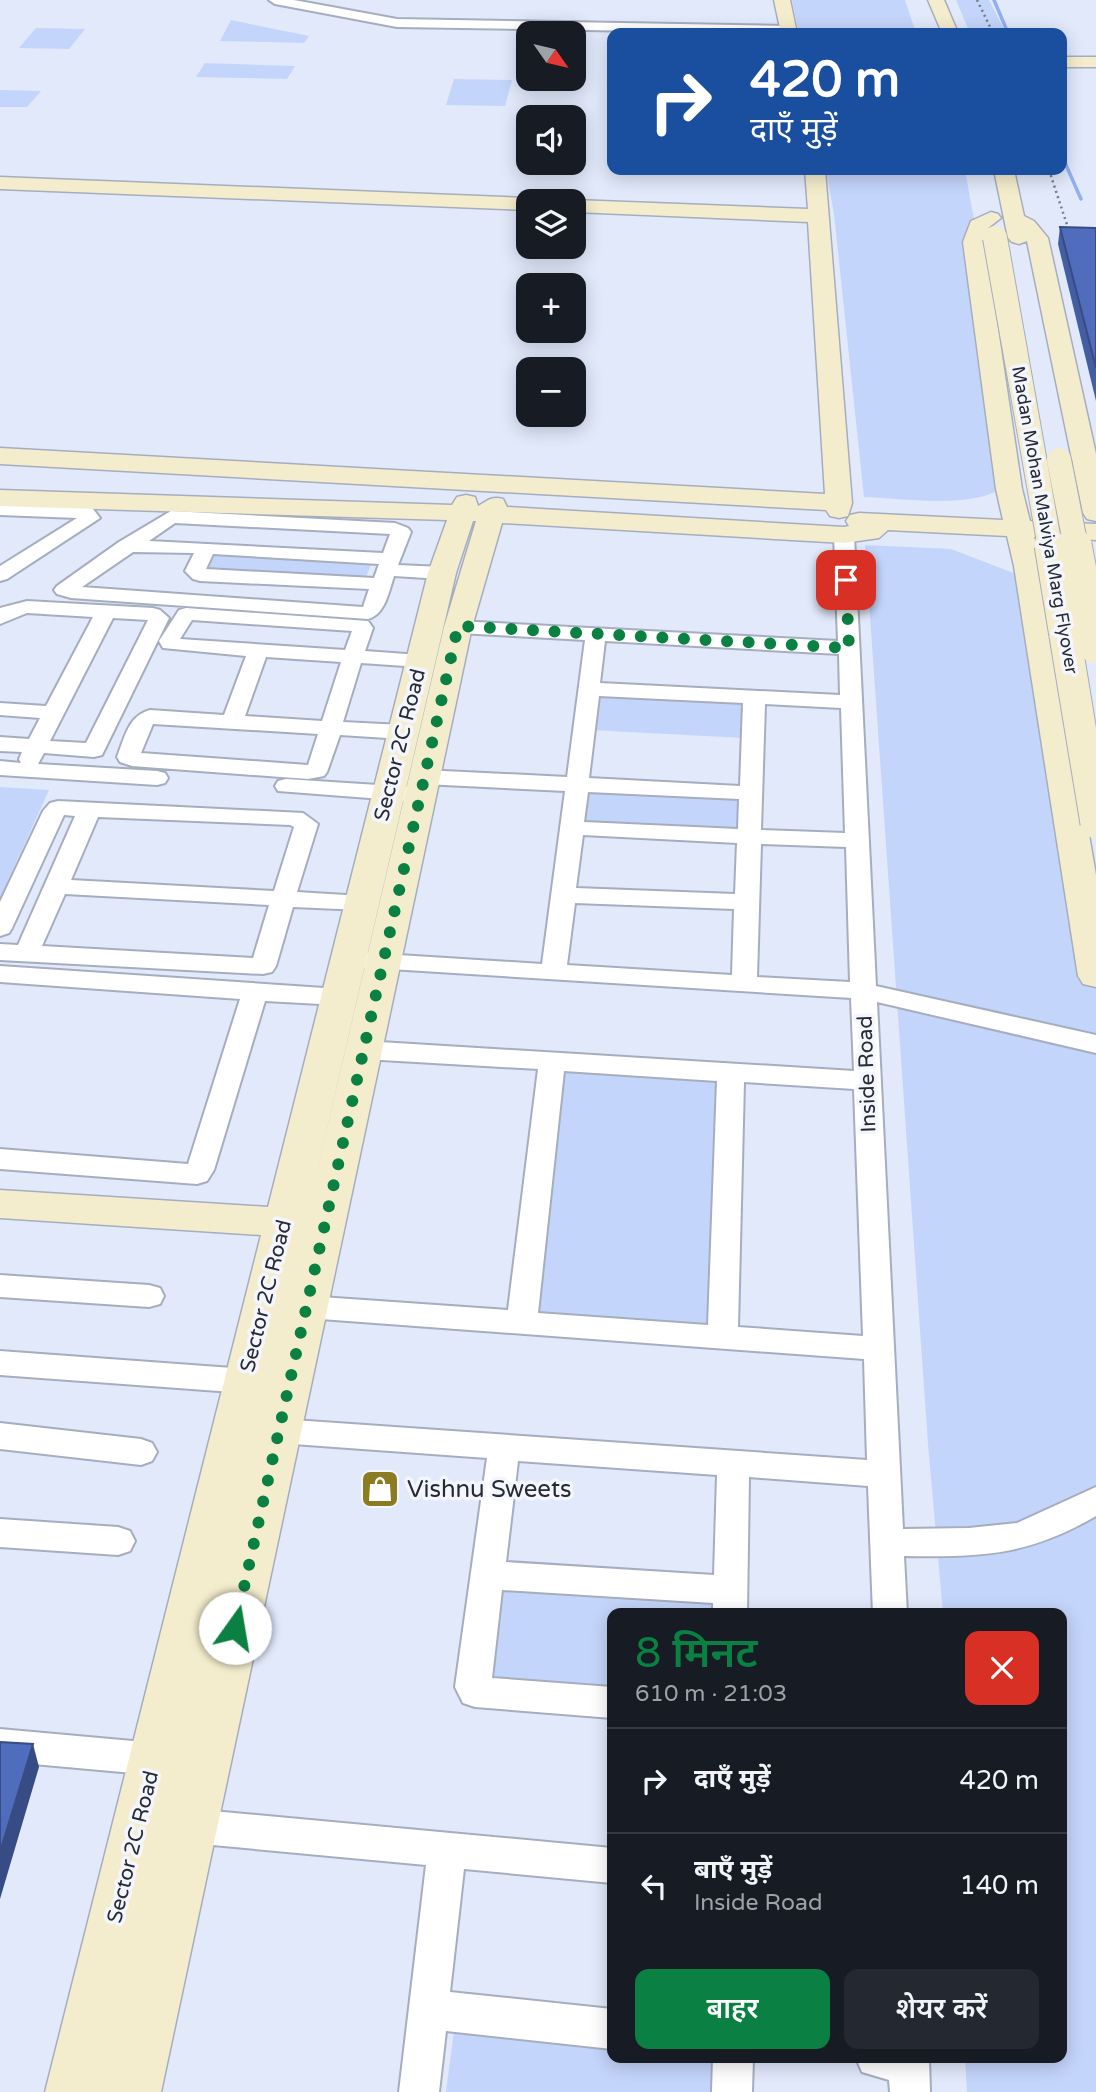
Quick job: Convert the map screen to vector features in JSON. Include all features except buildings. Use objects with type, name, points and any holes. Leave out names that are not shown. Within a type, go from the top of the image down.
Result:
[{"type":"street","points":[[275,0],[397,23],[615,28]]},
{"type":"street","points":[[782,0],[788,28]]},
{"type":"street","points":[[936,0],[948,28]]},
{"type":"street","points":[[1067,62],[1096,62]]},
{"type":"street","points":[[815,175],[840,516]]},
{"type":"street","points":[[1002,222],[1004,175]]},
{"type":"street","points":[[0,183],[516,204]]},
{"type":"street","points":[[586,206],[818,216]]},
{"type":"street","points":[[1096,513],[1037,238],[1027,225],[1002,222],[978,225],[974,242],[1009,489],[1028,566],[1096,976]]},
{"type":"street","name":"Madan Mohan Malviya Marg Flyover","points":[[1002,222],[1055,436],[1096,648]]},
{"type":"street","name":"Madan Mohan Malviya Marg Flyover","points":[[1002,222],[1096,823]]},
{"type":"street","points":[[0,456],[391,477],[840,516],[870,532],[892,519],[981,503],[1009,489]]},
{"type":"street","points":[[0,471],[421,491]]},
{"type":"street","points":[[391,477],[421,491],[485,507]]},
{"type":"street","points":[[0,484],[485,507],[563,507],[1017,524],[1096,523]]},
{"type":"street","points":[[0,498],[840,516]]},
{"type":"street","name":"Sector 2C Road","points":[[132,2092],[364,1050],[366,961],[362,903],[411,788],[403,732],[442,573],[485,507]]},
{"type":"street","name":"Sector 2C Road","points":[[74,2092],[339,998],[366,961],[411,788],[458,626],[485,507]]},
{"type":"street","points":[[0,509],[86,513],[91,518],[0,575]]},
{"type":"street","name":"Inside Road","points":[[840,516],[849,648],[890,1608]]},
{"type":"street","points":[[176,517],[398,529],[401,532],[387,571],[368,613],[64,590],[165,519],[176,517]]},
{"type":"street","points":[[892,519],[982,545],[1028,566]]},
{"type":"street","points":[[1017,524],[1096,532]]},
{"type":"street","points":[[126,546],[207,548],[387,571]]},
{"type":"street","points":[[207,548],[196,574],[387,571],[442,573]]},
{"type":"street","points":[[0,618],[8,612],[27,607],[153,614],[159,618],[97,748],[91,751],[0,744]]},
{"type":"street","points":[[24,769],[106,611]]},
{"type":"street","points":[[403,732],[331,727],[146,718],[142,721],[128,758],[316,771],[331,727],[353,656],[363,628],[355,622],[190,613],[183,616],[169,641],[173,645],[353,656],[420,661]]},
{"type":"street","points":[[458,626],[849,648]]},
{"type":"street","points":[[554,972],[596,634]]},
{"type":"street","points":[[232,722],[258,650]]},
{"type":"street","points":[[589,689],[851,702]]},
{"type":"street","points":[[744,984],[754,697]]},
{"type":"street","points":[[0,709],[54,713]]},
{"type":"street","points":[[0,768],[411,788],[577,785],[751,793]]},
{"type":"street","points":[[0,928],[54,811],[62,807],[295,818],[306,824],[263,966],[0,952]]},
{"type":"street","points":[[27,953],[90,808]]},
{"type":"street","points":[[572,828],[857,841]]},
{"type":"street","points":[[56,886],[362,903]]},
{"type":"street","points":[[563,895],[747,902]]},
{"type":"street","points":[[366,961],[863,991],[1096,1044]]},
{"type":"street","points":[[0,974],[339,998]]},
{"type":"street","points":[[0,1159],[197,1174],[255,992]]},
{"type":"street","points":[[364,1050],[867,1081]]},
{"type":"street","points":[[522,1322],[552,1062]]},
{"type":"street","points":[[723,1337],[731,1073]]},
{"type":"street","points":[[0,1205],[325,1226]]},
{"type":"street","points":[[0,1286],[149,1296]]},
{"type":"street","points":[[307,1307],[879,1349]]},
{"type":"street","points":[[0,1363],[246,1381]]},
{"type":"street","points":[[279,1431],[884,1474]]},
{"type":"street","points":[[0,1436],[141,1452]]},
{"type":"street","points":[[504,1447],[473,1687],[475,1692],[607,1703]]},
{"type":"street","points":[[487,1575],[731,1602],[733,1463]]},
{"type":"street","points":[[887,1542],[933,1543],[1020,1536],[1096,1500]]},
{"type":"street","points":[[0,1533],[118,1541]]},
{"type":"street","points":[[207,1543],[253,1547]]},
{"type":"street","points":[[0,1745],[205,1762]]},
{"type":"street","points":[[191,1826],[607,1865]]},
{"type":"street","points":[[419,2092],[447,1850]]},
{"type":"street","points":[[94,2008],[149,2013]]},
{"type":"street","points":[[428,2009],[607,2028]]},
{"type":"street","points":[[732,2092],[733,2063]]},
{"type":"shaded area","points":[[792,0],[905,0],[914,28],[798,28]]},
{"type":"shaded area","points":[[956,0],[989,0],[1003,28],[968,28]]},
{"type":"shaded area","points":[[231,20],[309,36],[304,43],[220,41]]},
{"type":"shaded area","points":[[36,28],[85,29],[69,49],[19,48]]},
{"type":"shaded area","points":[[205,63],[295,66],[287,79],[196,77]]},
{"type":"shaded area","points":[[454,79],[512,80],[505,106],[446,105]]},
{"type":"shaded area","points":[[0,90],[41,91],[27,107],[0,107]]},
{"type":"shaded area","points":[[827,175],[966,175],[1018,463],[1004,486],[976,498],[957,500],[864,497],[834,214]]},
{"type":"shaded area","points":[[865,545],[951,549],[1016,574],[1096,904],[1096,2092],[967,2092],[965,2063],[1067,2063],[1067,1608],[943,1608],[928,1444]]},
{"type":"shaded area","points":[[215,553],[372,562],[365,580],[206,571]]},
{"type":"shaded area","points":[[597,693],[747,700],[744,738],[591,730]]},
{"type":"shaded area","points":[[0,787],[49,790],[0,898]]},
{"type":"shaded area","points":[[584,789],[743,796],[742,832],[579,824]]},
{"type":"shaded area","points":[[564,1069],[722,1079],[710,1327],[532,1315]]},
{"type":"shaded area","points":[[497,1583],[719,1600],[719,1608],[607,1608],[607,1694],[484,1683]]},
{"type":"shaded area","points":[[454,2031],[607,2046],[607,2063],[713,2063],[712,2092],[446,2092]]},
{"type":"waterway","points":[[994,0],[1006,28]]},
{"type":"waterway","points":[[1067,167],[1081,199]]},
{"type":"railway","points":[[977,0],[991,28]]},
{"type":"railway","points":[[1051,175],[1072,240]]},
{"type":"railway","points":[[1071,238],[1073,244]]},
{"type":"place","name":"Vishnu Sweets","points":[[380,1489]]},
{"type":"route","points":[[235,1628],[458,626],[849,648],[846,580]]}]
